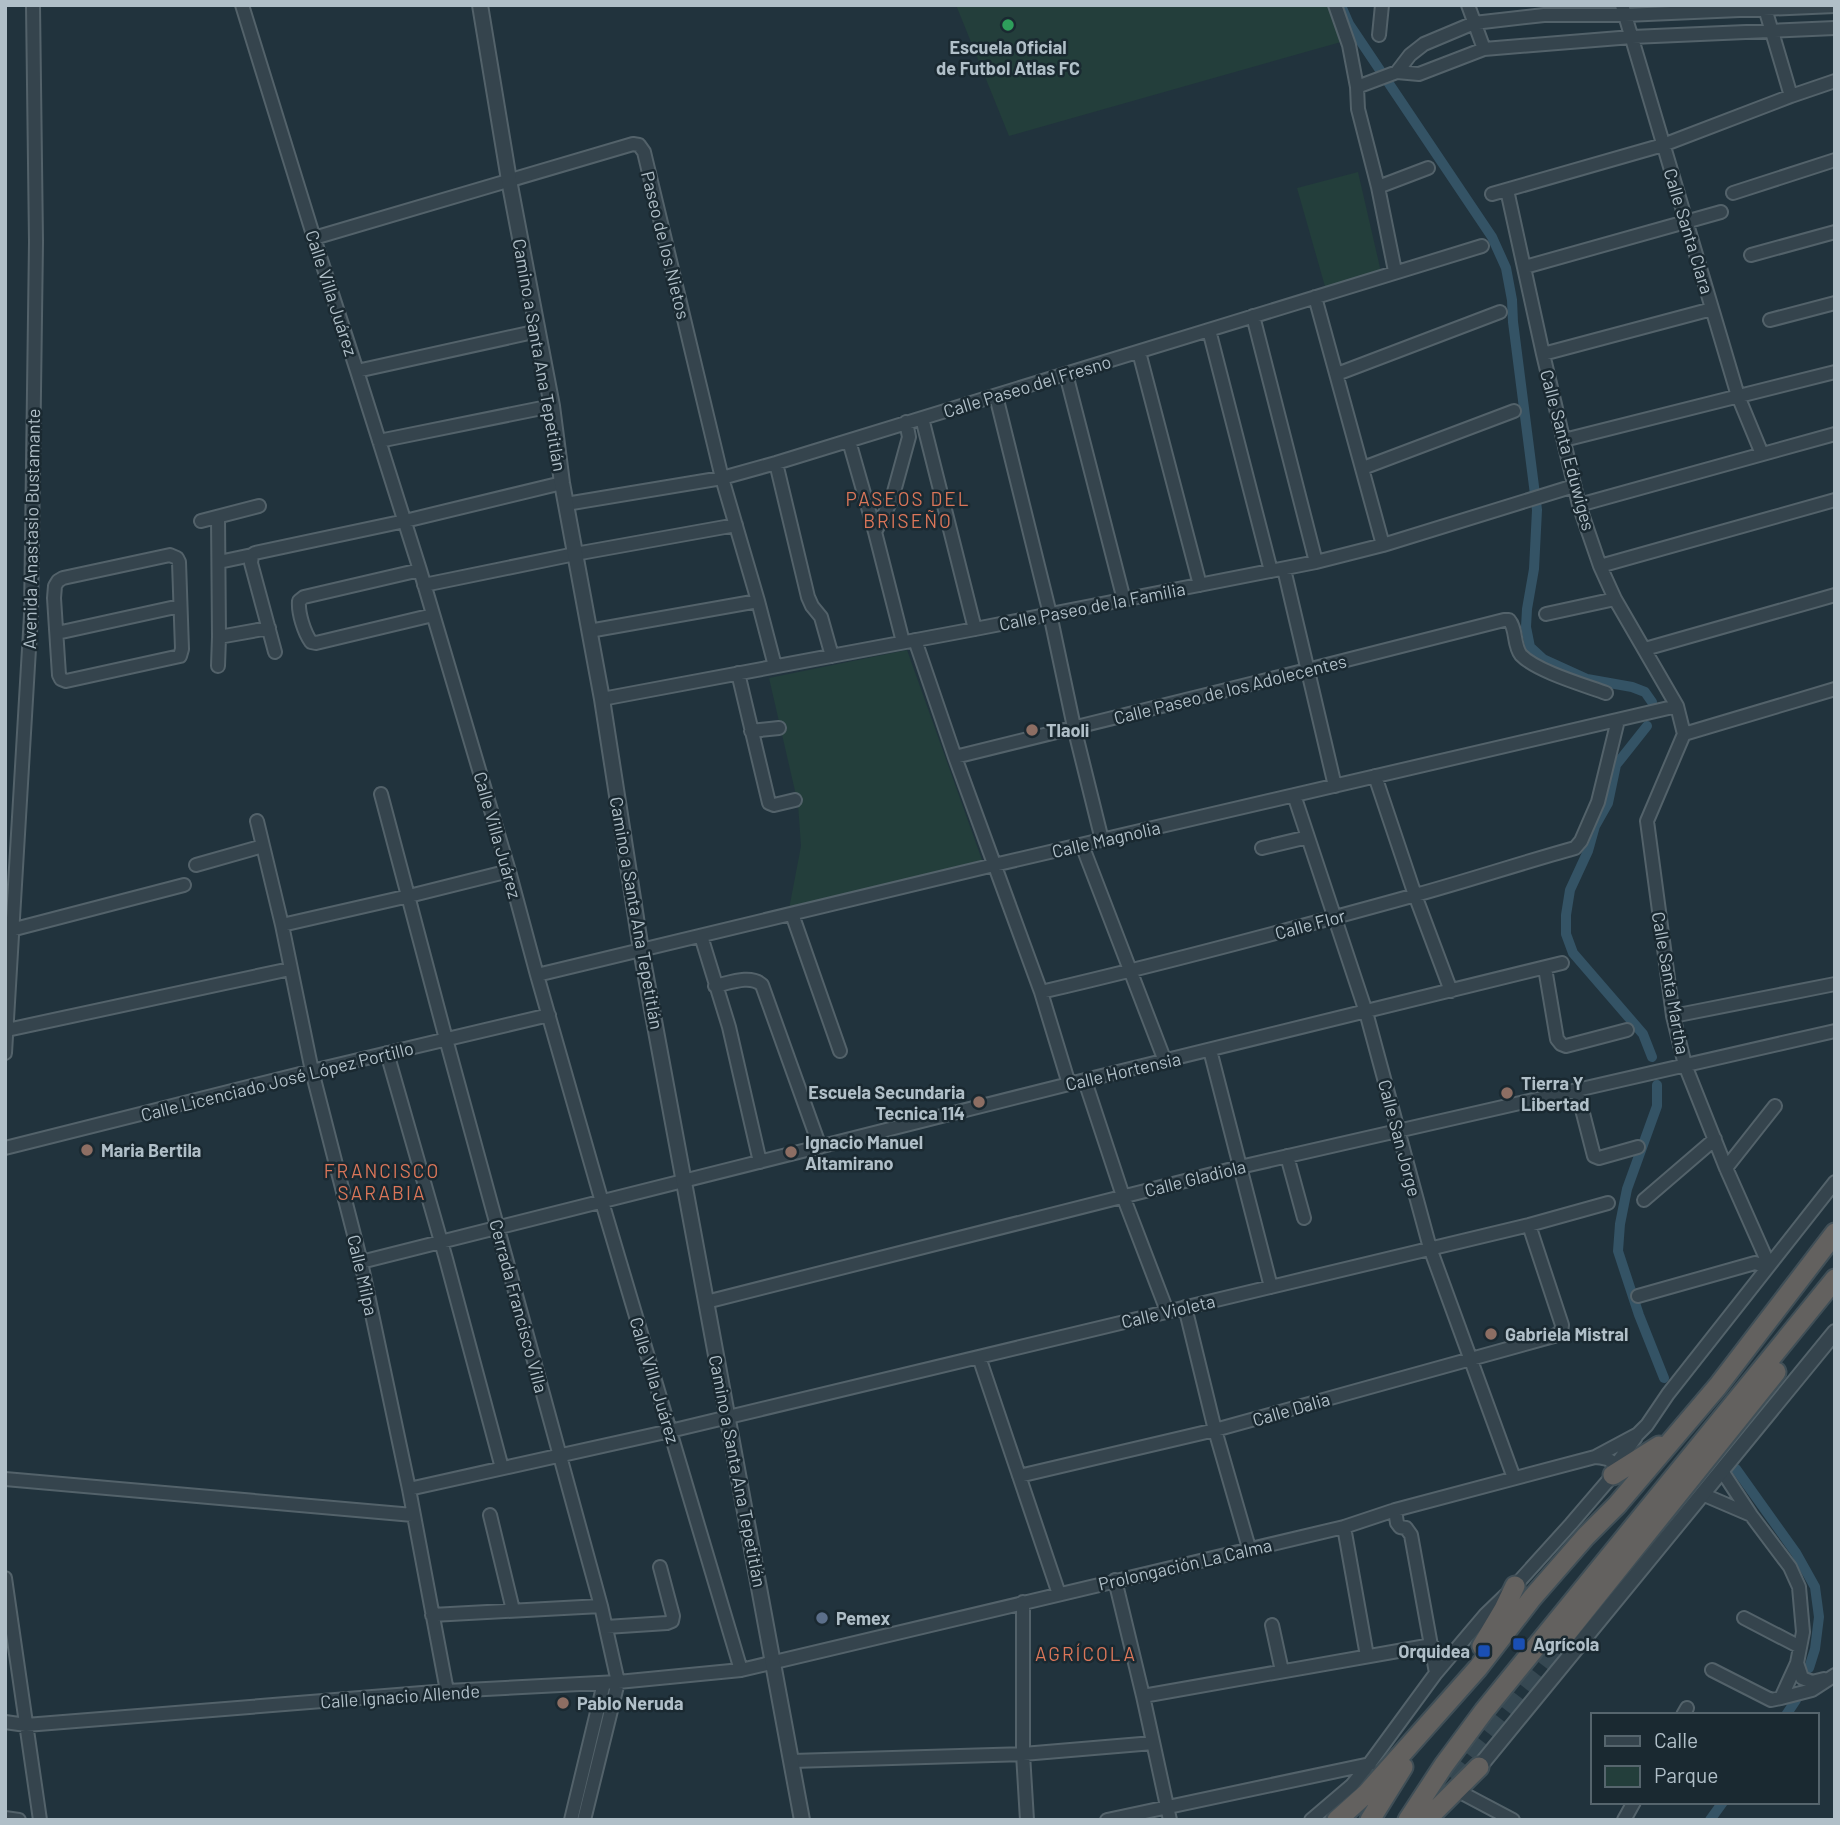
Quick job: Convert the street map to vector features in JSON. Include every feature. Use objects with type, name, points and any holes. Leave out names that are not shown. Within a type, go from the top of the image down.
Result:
[{"type":"highway","points":[[1337,1820],[1367,1793],[1478,1668],[1532,1598],[1617,1505],[1718,1386],[1835,1233]]},
{"type":"highway","points":[[1408,1820],[1484,1711],[1835,1279]]},
{"type":"highway","points":[[1562,1639],[1835,1297]]},
{"type":"highway","points":[[1614,1470],[1674,1436]]},
{"type":"highway","points":[[1370,1820],[1398,1774],[1455,1694],[1462,1674],[1489,1635],[1515,1586]]},
{"type":"highway","points":[[1426,1820],[1479,1767]]},
{"type":"street","name":"Avenida Anastasio Bustamante","points":[[5,1053],[31,615],[36,242],[33,5]]},
{"type":"street","name":"Calle Villa Juárez","points":[[242,5],[420,570],[509,871],[602,1202],[741,1670]]},
{"type":"street","name":"Camino a Santa Ana Tepetitlán","points":[[480,5],[602,699],[641,950],[802,1820]]},
{"type":"street","points":[[1335,5],[1349,45],[1358,109],[1378,187],[1395,271]]},
{"type":"street","points":[[1379,35],[1382,5]]},
{"type":"street","points":[[1468,5],[1484,49]]},
{"type":"street","points":[[1393,73],[1424,44],[1474,23],[1542,10],[1835,6]]},
{"type":"street","points":[[1764,7],[1791,96]]},
{"type":"street","name":"Calle Santa Clara","points":[[1624,10],[1738,396],[1762,454]]},
{"type":"street","points":[[1357,87],[1393,73],[1419,74],[1484,49],[1632,37],[1835,28]]},
{"type":"street","points":[[1410,55],[1419,74]]},
{"type":"street","points":[[1492,194],[1664,145],[1835,81]]},
{"type":"street","name":"Paseo de los Nietos","points":[[509,180],[633,144],[642,148],[722,478]]},
{"type":"street","points":[[1733,193],[1835,160]]},
{"type":"street","points":[[1378,187],[1428,168]]},
{"type":"street","points":[[314,239],[509,180]]},
{"type":"street","name":"Calle Santa Eduwiges","points":[[1507,190],[1578,505],[1615,599],[1677,706],[1684,734]]},
{"type":"street","points":[[1524,267],[1721,212]]},
{"type":"street","points":[[1751,255],[1835,232]]},
{"type":"street","name":"Calle Paseo del Fresno","points":[[566,504],[722,478],[776,463],[1482,246]]},
{"type":"street","points":[[1315,297],[1383,545]]},
{"type":"street","points":[[1770,320],[1835,303]]},
{"type":"street","points":[[1543,354],[1712,309]]},
{"type":"street","points":[[1337,374],[1500,312]]},
{"type":"street","points":[[1253,316],[1315,562]]},
{"type":"street","points":[[1209,330],[1307,670],[1335,786]]},
{"type":"street","points":[[357,371],[538,331]]},
{"type":"street","points":[[1139,352],[1200,585]]},
{"type":"street","points":[[1564,440],[1835,372]]},
{"type":"street","points":[[1066,374],[1124,600]]},
{"type":"street","points":[[996,396],[1102,840]]},
{"type":"street","points":[[379,441],[552,406]]},
{"type":"street","points":[[1363,468],[1514,411]]},
{"type":"street","points":[[922,418],[975,629]]},
{"type":"street","points":[[875,532],[892,499],[909,437],[906,422]]},
{"type":"street","points":[[1578,505],[1835,434]]},
{"type":"street","points":[[849,441],[909,641],[1041,992],[1069,1084]]},
{"type":"street","points":[[776,463],[808,597],[821,617],[832,656]]},
{"type":"street","points":[[722,478],[775,666]]},
{"type":"street","points":[[219,562],[562,483]]},
{"type":"street","name":"Calle Paseo de la Familia","points":[[602,699],[1315,562],[1383,545],[1574,486]]},
{"type":"street","points":[[1600,566],[1835,500]]},
{"type":"street","points":[[201,522],[258,506]]},
{"type":"street","points":[[218,517],[218,666]]},
{"type":"street","points":[[424,585],[736,524]]},
{"type":"street","points":[[173,555],[179,562],[180,606],[181,653],[174,658],[66,681],[61,679],[54,598],[58,581],[173,555]]},
{"type":"street","points":[[252,555],[251,563],[275,652]]},
{"type":"street","points":[[420,570],[304,597],[299,601],[298,607],[307,638],[316,643],[433,615]]},
{"type":"street","points":[[1645,649],[1835,595]]},
{"type":"street","points":[[31,597],[54,598]]},
{"type":"street","points":[[1546,614],[1615,599]]},
{"type":"street","points":[[589,631],[758,601]]},
{"type":"street","points":[[57,633],[180,606]]},
{"type":"street","points":[[31,615],[55,613]]},
{"type":"street","name":"Calle Paseo de los Adolecentes","points":[[954,757],[1504,620],[1512,623],[1521,655],[1535,666],[1606,693]]},
{"type":"street","points":[[219,637],[269,628]]},
{"type":"street","points":[[738,673],[769,803],[774,805],[795,800]]},
{"type":"street","points":[[1684,734],[1835,689]]},
{"type":"street","name":"Calle Magnolia","points":[[537,975],[1677,706]]},
{"type":"street","name":"Calle Flor","points":[[1041,992],[1334,918],[1575,848],[1581,841],[1598,802],[1618,720]]},
{"type":"street","points":[[751,731],[779,728]]},
{"type":"street","name":"Calle Santa Martha","points":[[1684,734],[1647,821],[1673,1016],[1685,1065],[1768,1266]]},
{"type":"street","points":[[1375,776],[1415,895],[1451,990]]},
{"type":"street","name":"Cerrada Francisco Villa","points":[[381,793],[601,1606],[618,1682],[584,1820]]},
{"type":"street","name":"Calle San Jorge","points":[[1294,795],[1366,1012],[1430,1248],[1514,1478]]},
{"type":"street","name":"Calle Milpa","points":[[257,821],[312,1071],[361,1262],[409,1489],[447,1691]]},
{"type":"street","points":[[1262,848],[1308,837]]},
{"type":"street","points":[[1082,845],[1165,1061]]},
{"type":"street","points":[[196,864],[262,846]]},
{"type":"street","points":[[282,925],[509,871]]},
{"type":"street","points":[[12,930],[184,886]]},
{"type":"street","points":[[792,914],[840,1051]]},
{"type":"street","points":[[701,936],[729,1027],[760,1162]]},
{"type":"street","name":"Calle Hortensia","points":[[361,1262],[1562,963]]},
{"type":"street","points":[[1545,968],[1557,1038],[1561,1044],[1566,1046],[1627,1030]]},
{"type":"street","points":[[7,1030],[290,969]]},
{"type":"street","points":[[715,986],[752,979],[762,985],[820,1147]]},
{"type":"street","points":[[1673,1016],[1835,984]]},
{"type":"street","name":"Calle Licenciado José López Portillo","points":[[5,1149],[312,1071],[548,1015]]},
{"type":"street","name":"Calle Gladiola","points":[[706,1302],[1240,1167],[1835,1031]]},
{"type":"street","points":[[1210,1050],[1271,1287]]},
{"type":"street","points":[[387,1053],[502,1468]]},
{"type":"street","points":[[1085,1081],[1123,1196],[1167,1311]]},
{"type":"street","points":[[1577,1090],[1595,1158],[1638,1147]]},
{"type":"street","points":[[1726,1168],[1775,1106]]},
{"type":"street","points":[[1644,1200],[1715,1139]]},
{"type":"street","points":[[1287,1156],[1304,1218]]},
{"type":"street","name":"Prolongación La Calma","points":[[772,1663],[1344,1527],[1395,1510],[1595,1457],[1638,1434],[1647,1424],[1835,1182]]},
{"type":"street","name":"Calle Violeta","points":[[409,1489],[670,1431],[1529,1225],[1608,1203]]},
{"type":"street","name":"Calle Dalia","points":[[1019,1476],[1215,1430],[1554,1336],[1561,1332],[1562,1325],[1529,1225]]},
{"type":"street","points":[[1638,1296],[1755,1264],[1768,1266]]},
{"type":"street","points":[[1185,1307],[1215,1430],[1249,1548]]},
{"type":"street","points":[[1479,1767],[1835,1332]]},
{"type":"street","points":[[979,1357],[1059,1594]]},
{"type":"street","points":[[1311,1820],[1342,1795],[1370,1763],[1436,1673],[1486,1614],[1571,1524],[1614,1470],[1638,1434]]},
{"type":"street","points":[[1595,1457],[1607,1458],[1613,1462],[1614,1470]]},
{"type":"street","points":[[1722,1471],[1796,1576],[1802,1605],[1803,1632],[1797,1663],[1781,1698]]},
{"type":"street","points":[[5,1479],[413,1515]]},
{"type":"street","points":[[1702,1494],[1751,1515]]},
{"type":"street","points":[[1395,1510],[1397,1523],[1411,1535],[1436,1673]]},
{"type":"street","points":[[490,1515],[513,1610]]},
{"type":"street","points":[[1344,1527],[1367,1656]]},
{"type":"street","points":[[606,1627],[673,1621],[660,1567]]},
{"type":"street","points":[[5,1578],[10,1640],[40,1820]]},
{"type":"street","points":[[1115,1580],[1168,1814]]},
{"type":"street","points":[[1023,1602],[1023,1754],[1027,1820]]},
{"type":"street","points":[[432,1615],[601,1606]]},
{"type":"street","points":[[1744,1618],[1800,1647]]},
{"type":"street","points":[[1272,1625],[1282,1671]]},
{"type":"street","points":[[1143,1696],[1432,1645]]},
{"type":"street","name":"Calle Ignacio Allende","points":[[5,1722],[26,1725],[447,1691],[618,1682],[741,1670],[772,1663]]},
{"type":"street","points":[[1797,1663],[1802,1678],[1807,1681],[1817,1682],[1832,1676]]},
{"type":"street","points":[[1712,1670],[1771,1700],[1812,1690],[1832,1676]]},
{"type":"street","points":[[571,1820],[604,1683]]},
{"type":"street","points":[[792,1761],[1023,1754],[1153,1743]]},
{"type":"street","points":[[1107,1820],[1168,1814],[1370,1763]]},
{"type":"street","points":[[1461,1792],[1513,1820]]},
{"type":"street","points":[[1624,1820],[1633,1804]]},
{"type":"street","points":[[5,1818],[19,1820]]},
{"type":"green space","points":[[956,5],[1328,5],[1341,42],[1009,136]]},
{"type":"green space","points":[[1358,172],[1381,272],[1326,290],[1297,188]]},
{"type":"green space","points":[[907,650],[982,860],[789,909],[801,846],[798,804],[769,678]]},
{"type":"waterway","points":[[1342,8],[1349,24],[1492,237],[1506,268],[1537,510],[1534,569],[1526,627],[1530,647],[1543,659],[1587,679],[1645,692],[1652,702]]},
{"type":"waterway","points":[[1647,726],[1616,765],[1608,803],[1595,826],[1588,851],[1570,890],[1566,934],[1573,953],[1643,1034],[1652,1057]]},
{"type":"waterway","points":[[1657,1085],[1657,1106],[1627,1189],[1618,1251],[1664,1378]]},
{"type":"waterway","points":[[1736,1469],[1796,1553],[1815,1587],[1819,1617],[1815,1649],[1809,1668]]},
{"type":"waterway","points":[[1787,1713],[1796,1700]]},
{"type":"waterway","points":[[1710,1820],[1722,1804]]},
{"type":"tunnel","points":[[1435,1802],[1562,1639]]},
{"type":"place","name":"Escuela Oficial de Futbol Atlas FC","points":[[1008,25]]},
{"type":"place","name":"Tlaoli","points":[[1032,730]]},
{"type":"place","name":"Tierra Y Libertad","points":[[1507,1093]]},
{"type":"place","name":"Escuela Secundaria Tecnica 114","points":[[979,1102]]},
{"type":"place","name":"Maria Bertila","points":[[87,1150]]},
{"type":"place","name":"Ignacio Manuel Altamirano","points":[[791,1152]]},
{"type":"place","name":"Gabriela Mistral","points":[[1491,1334]]},
{"type":"place","name":"Pemex","points":[[822,1618]]},
{"type":"place","name":"Agrícola","points":[[1519,1644]]},
{"type":"place","name":"Orquidea","points":[[1484,1651]]},
{"type":"place","name":"Pablo Neruda","points":[[563,1703]]},
{"type":"district","name":"PASEOS DEL BRISEÑO","points":[[908,509]]},
{"type":"district","name":"FRANCISCO SARABIA","points":[[382,1181]]},
{"type":"district","name":"AGRÍCOLA","points":[[1086,1653]]}]
